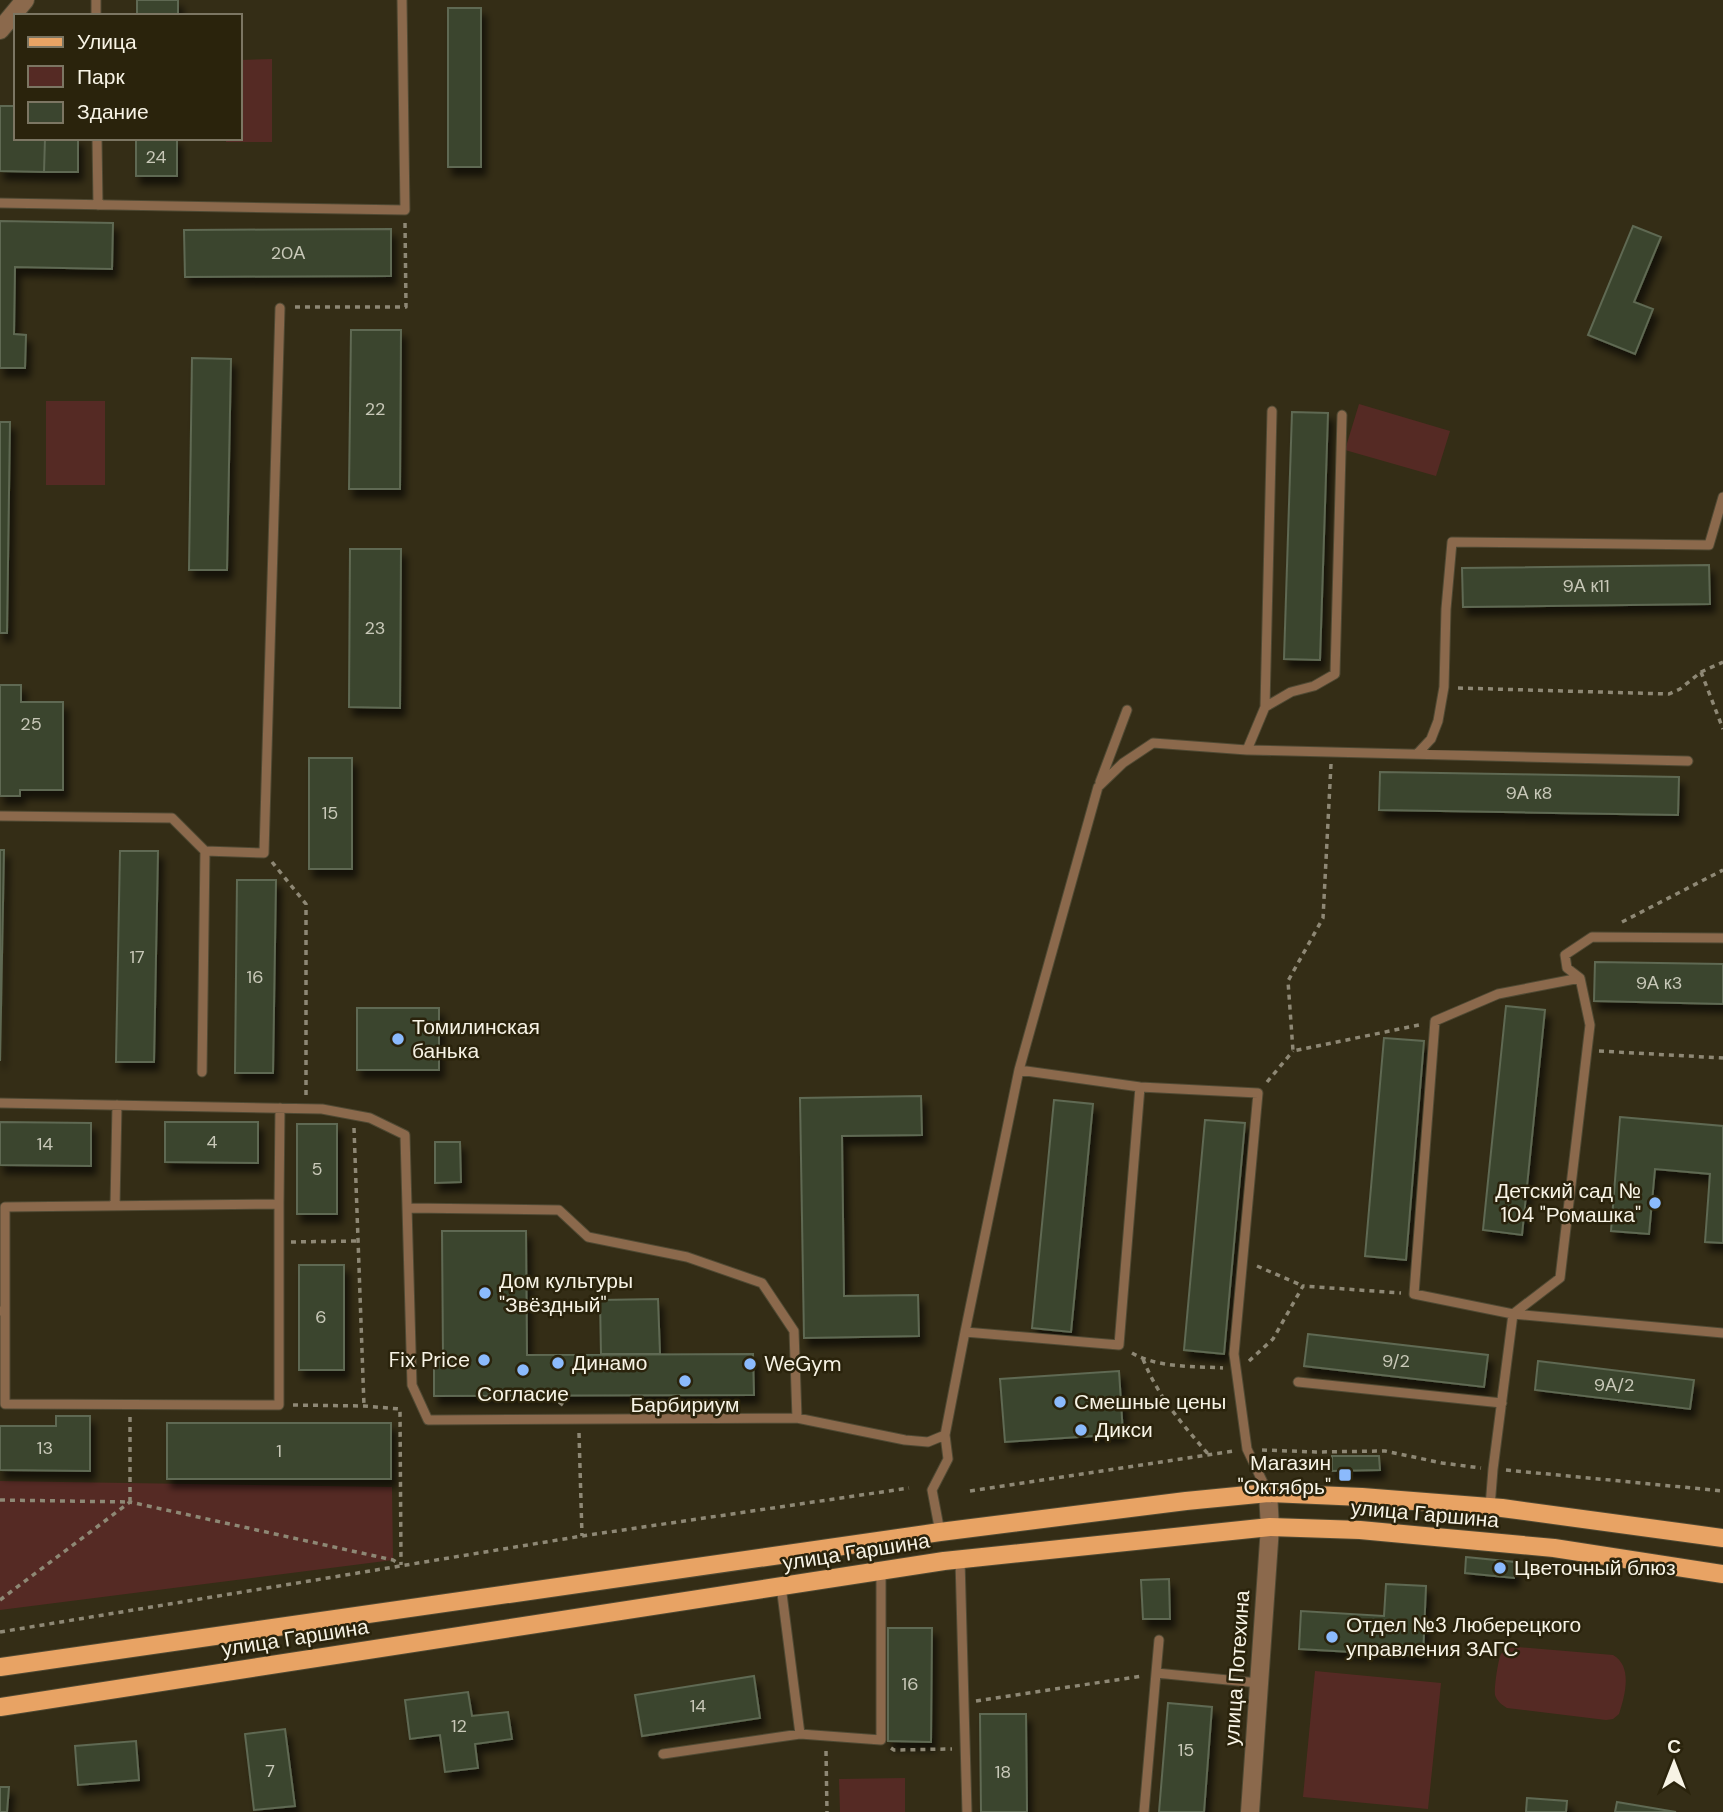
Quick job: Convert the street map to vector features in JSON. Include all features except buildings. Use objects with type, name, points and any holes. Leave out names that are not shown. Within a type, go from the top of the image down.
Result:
[{"type":"main road","name":"улица Гаршина","points":[[0,1668],[940,1532],[1268,1493],[1490,1507],[1723,1538]]},
{"type":"main road","name":"улица Гаршина","points":[[0,1707],[881,1571],[1270,1527],[1360,1530],[1554,1548],[1723,1574]]},
{"type":"street","points":[[0,30],[25,0]]},
{"type":"street","name":"улица Потехина","points":[[1250,1812],[1270,1527],[1268,1493]]},
{"type":"lane","points":[[0,203],[405,210],[402,0]]},
{"type":"lane","points":[[97,140],[98,205]]},
{"type":"lane","points":[[0,816],[172,818],[205,851],[264,853],[279,307]]},
{"type":"lane","points":[[1247,750],[1265,707],[1272,411]]},
{"type":"lane","points":[[1265,707],[1291,692],[1314,686],[1335,674],[1342,415]]},
{"type":"lane","points":[[1417,754],[1431,739],[1438,721],[1444,687],[1446,609],[1452,542],[1709,545],[1723,497]]},
{"type":"lane","points":[[940,1532],[932,1490],[948,1459],[945,1436],[1019,1070],[1098,787],[1127,710]]},
{"type":"lane","points":[[1098,787],[1122,763],[1153,743],[1247,750],[1688,761]]},
{"type":"lane","points":[[202,1072],[205,851]]},
{"type":"lane","points":[[1490,1507],[1513,1314],[1560,1278],[1590,1025],[1580,978],[1567,968],[1565,955],[1592,937],[1723,938]]},
{"type":"lane","points":[[1580,978],[1498,994],[1435,1021],[1414,1294],[1513,1314],[1723,1333]]},
{"type":"lane","points":[[1019,1070],[1140,1087],[1258,1093],[1234,1354],[1247,1450],[1268,1493]]},
{"type":"lane","points":[[965,1332],[1119,1345],[1140,1087]]},
{"type":"lane","points":[[0,1103],[322,1109],[370,1118],[405,1135],[412,1385],[428,1420],[797,1418],[905,1440],[928,1442],[945,1436]]},
{"type":"lane","points":[[115,1206],[117,1105]]},
{"type":"lane","points":[[279,1108],[279,1204],[279,1405],[5,1404],[2,1311],[5,1207],[279,1204]]},
{"type":"lane","points":[[408,1208],[559,1210],[588,1237],[687,1256],[762,1283],[794,1331],[797,1418]]},
{"type":"lane","points":[[1298,1382],[1502,1403]]},
{"type":"lane","points":[[960,1560],[967,1812]]},
{"type":"lane","points":[[663,1755],[800,1734],[881,1740],[881,1571]]},
{"type":"lane","points":[[781,1586],[800,1734]]},
{"type":"lane","points":[[1144,1812],[1159,1640]]},
{"type":"lane","points":[[1156,1673],[1259,1682]]},
{"type":"path","points":[[279,307],[406,307],[405,210]]},
{"type":"path","points":[[1444,687],[1669,694],[1679,690],[1701,672],[1723,662]]},
{"type":"path","points":[[1701,672],[1723,729]]},
{"type":"path","points":[[1293,1051],[1288,981],[1323,918],[1332,752]]},
{"type":"path","points":[[264,853],[306,904],[306,1108]]},
{"type":"path","points":[[1592,937],[1723,870]]},
{"type":"path","points":[[1258,1093],[1293,1051],[1435,1021]]},
{"type":"path","points":[[1587,1051],[1723,1058]]},
{"type":"path","points":[[354,1115],[364,1406]]},
{"type":"path","points":[[279,1242],[358,1241]]},
{"type":"path","points":[[1243,1259],[1303,1286],[1414,1294]]},
{"type":"path","points":[[1119,1345],[1143,1359],[1178,1365],[1236,1369],[1254,1358],[1273,1339],[1303,1286]]},
{"type":"path","points":[[1143,1359],[1151,1379],[1168,1406],[1209,1455]]},
{"type":"path","points":[[551,1396],[579,1418],[582,1536]]},
{"type":"path","points":[[130,1405],[130,1502]]},
{"type":"path","points":[[279,1405],[400,1409],[401,1565]]},
{"type":"path","points":[[970,1491],[1247,1450],[1385,1451],[1442,1463],[1723,1491]]},
{"type":"path","points":[[0,1632],[582,1536],[909,1488]]},
{"type":"path","points":[[0,1500],[130,1502],[393,1560],[401,1565]]},
{"type":"path","points":[[0,1600],[130,1502]]},
{"type":"path","points":[[964,1702],[1156,1673]]},
{"type":"path","points":[[826,1736],[827,1812]]},
{"type":"path","points":[[881,1740],[894,1750],[965,1749]]},
{"type":"green space","points":[[272,59],[272,142],[226,142],[242,140],[242,60]]},
{"type":"green space","points":[[46,401],[105,401],[105,485],[46,485]]},
{"type":"green space","points":[[1359,404],[1450,431],[1436,476],[1345,450]]},
{"type":"green space","points":[[0,1481],[392,1487],[393,1560],[0,1610]]},
{"type":"green space","points":[[1517,1647],[1613,1655],[1623,1666],[1626,1682],[1619,1714],[1606,1720],[1505,1707],[1495,1695],[1499,1662],[1503,1652]]},
{"type":"green space","points":[[1315,1671],[1441,1683],[1428,1809],[1303,1797]]},
{"type":"green space","points":[[905,1778],[905,1812],[840,1812],[839,1779]]},
{"type":"place","name":"Томилинская банька","points":[[398,1039]]},
{"type":"place","name":"Детский сад № 104 \"Ромашка\"","points":[[1655,1203]]},
{"type":"place","name":"Дом культуры \"Звёздный\"","points":[[485,1293]]},
{"type":"place","name":"Fix Price","points":[[484,1360]]},
{"type":"place","name":"Динамо","points":[[558,1363]]},
{"type":"place","name":"WeGym","points":[[750,1364]]},
{"type":"place","name":"Согласие","points":[[523,1370]]},
{"type":"place","name":"Барбириум","points":[[685,1381]]},
{"type":"place","name":"Смешные цены","points":[[1060,1402]]},
{"type":"place","name":"Дикси","points":[[1081,1430]]},
{"type":"place","name":"Магазин \"Октябрь\"","points":[[1345,1475]]},
{"type":"place","name":"Цветочный блюз","points":[[1500,1568]]},
{"type":"place","name":"Отдел №3 Люберецкого управления ЗАГС","points":[[1332,1637]]}]
